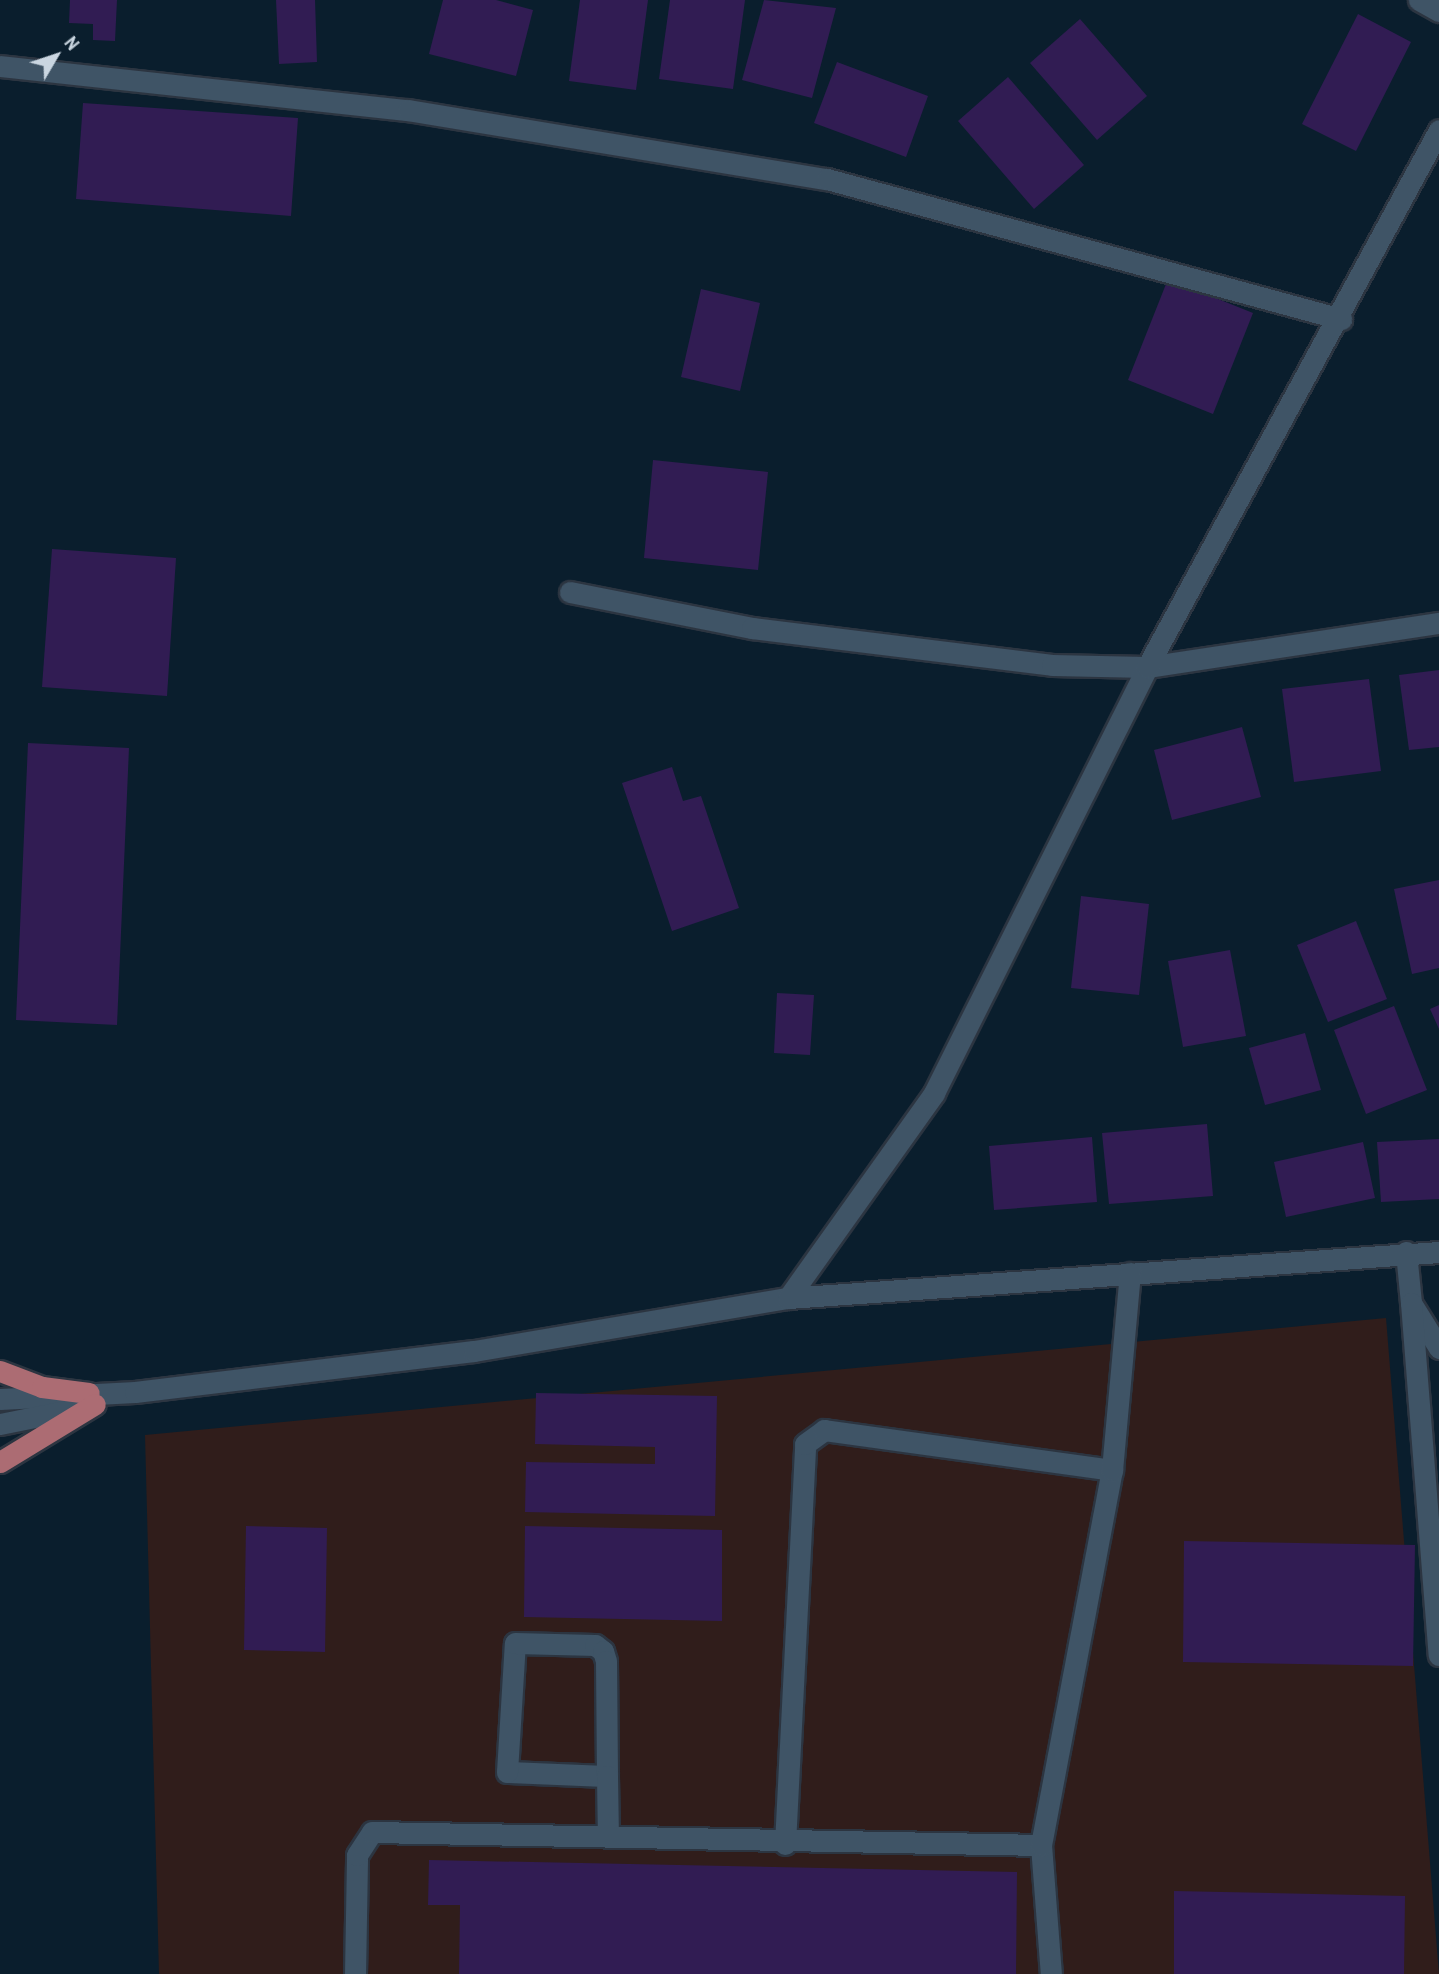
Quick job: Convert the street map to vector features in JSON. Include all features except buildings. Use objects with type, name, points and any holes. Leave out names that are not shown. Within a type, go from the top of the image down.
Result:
[{"type":"main road","points":[[0,1371],[42,1387],[92,1399]]},
{"type":"main road","points":[[0,1462],[92,1399]]},
{"type":"street","points":[[1419,0],[1439,11]]},
{"type":"street","points":[[0,66],[408,110],[827,178],[1341,319]]},
{"type":"street","points":[[788,1298],[934,1093],[1147,667],[1341,319],[1439,130]]},
{"type":"street","points":[[570,592],[752,628],[1052,665],[1147,667],[1439,623]]},
{"type":"street","points":[[1406,1252],[1439,1655]]},
{"type":"street","points":[[0,1424],[92,1399],[135,1392],[474,1351],[788,1298],[1406,1252],[1439,1252]]},
{"type":"street","points":[[1051,1974],[1041,1845],[1112,1470],[1130,1273]]},
{"type":"street","points":[[1411,1303],[1439,1348]]},
{"type":"street","points":[[0,1399],[92,1399]]},
{"type":"street","points":[[785,1844],[805,1444],[824,1430],[1112,1470]]},
{"type":"street","points":[[607,1776],[507,1772],[516,1643],[603,1651],[607,1776],[608,1837]]},
{"type":"street","points":[[355,1974],[357,1855],[372,1832],[785,1844],[1041,1845]]},
{"type":"shaded area","points":[[1386,1318],[1439,1974],[159,1974],[145,1435]]}]
